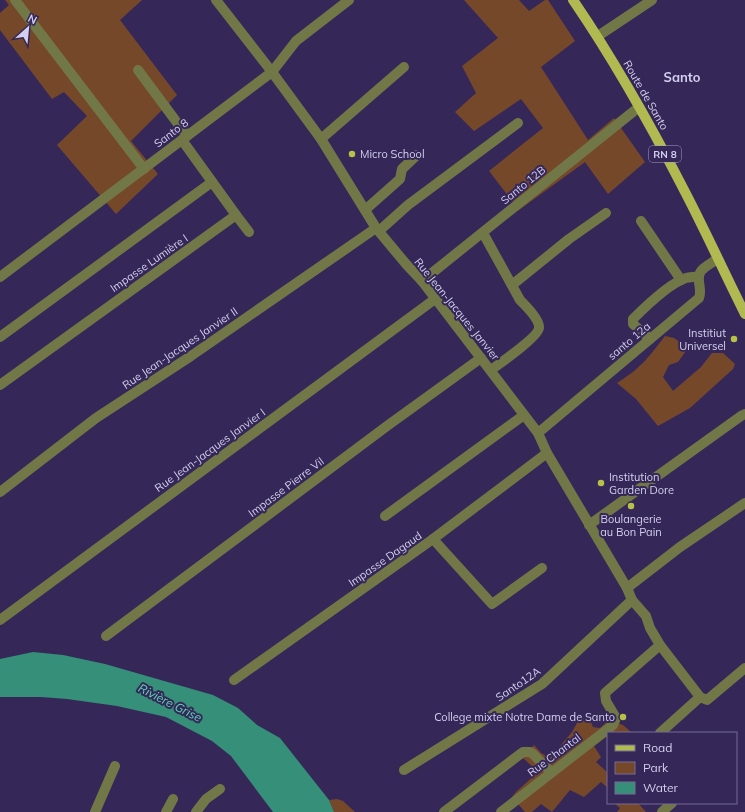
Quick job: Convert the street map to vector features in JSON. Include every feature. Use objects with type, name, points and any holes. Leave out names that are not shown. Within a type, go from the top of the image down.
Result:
[{"type":"main road","name":"Route de Santo","points":[[573,0],[598,36],[684,189],[745,314]]},
{"type":"street","points":[[15,0],[144,169]]},
{"type":"street","name":"Rue Jean-Jacques Janvier","points":[[216,0],[272,72],[320,139],[378,230],[422,281],[538,433],[547,452],[627,588],[632,600],[646,616],[650,628],[660,645],[700,697]]},
{"type":"street","name":"Santo 8","points":[[0,277],[272,72],[296,42],[349,0]]},
{"type":"street","points":[[598,36],[652,0]]},
{"type":"street","points":[[320,139],[404,67]]},
{"type":"street","points":[[138,70],[185,138],[212,182],[249,232]]},
{"type":"street","name":"Santo 12B","points":[[422,281],[639,107]]},
{"type":"street","name":"Rue Jean-Jacques Janvier II","points":[[0,492],[96,418],[378,230],[408,205],[518,123]]},
{"type":"street","points":[[365,210],[400,179],[402,169],[417,155]]},
{"type":"street","points":[[0,337],[212,182]]},
{"type":"street","points":[[512,285],[569,239],[606,213]]},
{"type":"street","name":"Impasse Lumière I","points":[[0,385],[236,216]]},
{"type":"street","points":[[642,221],[681,280]]},
{"type":"street","points":[[483,233],[520,300],[528,308],[539,328],[537,334],[528,342],[491,370]]},
{"type":"street","points":[[650,339],[633,324],[633,319],[681,280],[699,276],[702,271],[717,259]]},
{"type":"street","name":"santo 12a","points":[[538,433],[699,298],[701,294],[699,276]]},
{"type":"street","name":"Rue Jean-Jacques Janvier I","points":[[0,620],[435,299]]},
{"type":"street","name":"Impasse Pierre Vil","points":[[106,636],[387,426],[481,358]]},
{"type":"street","points":[[589,525],[740,416],[745,414]]},
{"type":"street","points":[[385,516],[524,415]]},
{"type":"street","name":"Impasse Dagaud","points":[[234,680],[433,539],[547,452]]},
{"type":"street","points":[[627,588],[680,547],[745,503]]},
{"type":"street","points":[[433,539],[492,604],[542,568]]},
{"type":"street","name":"Santo12A","points":[[404,770],[542,684],[632,600]]},
{"type":"street","name":"Rue Chantal","points":[[501,812],[612,725],[616,718],[606,701],[605,693],[660,645]]},
{"type":"street","points":[[661,732],[700,697],[707,700],[745,668]]},
{"type":"street","points":[[444,812],[523,752],[530,752],[533,754],[551,772]]},
{"type":"street","points":[[95,812],[115,766]]},
{"type":"street","points":[[196,812],[206,799],[220,789]]},
{"type":"street","points":[[166,812],[173,799]]},
{"type":"street","points":[[662,812],[671,804]]},
{"type":"green space","points":[[5,0],[142,0],[120,20],[177,95],[131,141],[158,174],[116,214],[57,145],[87,116],[64,92],[52,99],[0,30],[0,13],[9,5]]},
{"type":"green space","points":[[464,0],[519,0],[529,11],[545,0],[548,0],[575,41],[541,67],[588,140],[614,118],[645,162],[608,194],[585,162],[519,210],[489,171],[543,128],[521,99],[474,131],[455,112],[476,93],[462,66],[498,38]]},
{"type":"green space","points":[[665,336],[674,338],[688,348],[678,362],[669,365],[663,377],[673,391],[701,367],[712,353],[723,353],[735,364],[733,369],[690,408],[658,426],[636,399],[617,383],[644,362]]},
{"type":"green space","points":[[582,718],[590,720],[593,727],[600,728],[609,720],[623,725],[631,732],[607,732],[607,738],[606,737],[594,746],[601,757],[596,762],[607,772],[607,787],[601,782],[584,797],[570,790],[552,812],[541,804],[532,812],[525,812],[512,797],[536,774],[534,768],[523,758],[534,745],[541,753],[550,758],[572,732]]},
{"type":"green space","points":[[337,799],[343,801],[355,812],[334,812],[329,800]]},
{"type":"green space","points":[[615,804],[639,804],[646,812],[617,812],[620,808]]},
{"type":"water","name":"Rivière Grise","points":[[33,652],[63,655],[105,664],[213,695],[238,708],[257,725],[280,738],[329,800],[334,812],[273,812],[231,756],[212,741],[166,717],[117,706],[67,699],[41,697],[0,697],[0,659]]},
{"type":"place","name":"Micro School","points":[[352,154]]},
{"type":"place","name":"Institiut Universel","points":[[734,339]]},
{"type":"place","name":"Institution Garden Dore","points":[[601,483]]},
{"type":"place","name":"Boulangerie au Bon Pain","points":[[631,506]]},
{"type":"place","name":"College mixte Notre Dame de Santo","points":[[623,717]]},
{"type":"district","name":"Santo","points":[[682,77]]}]
